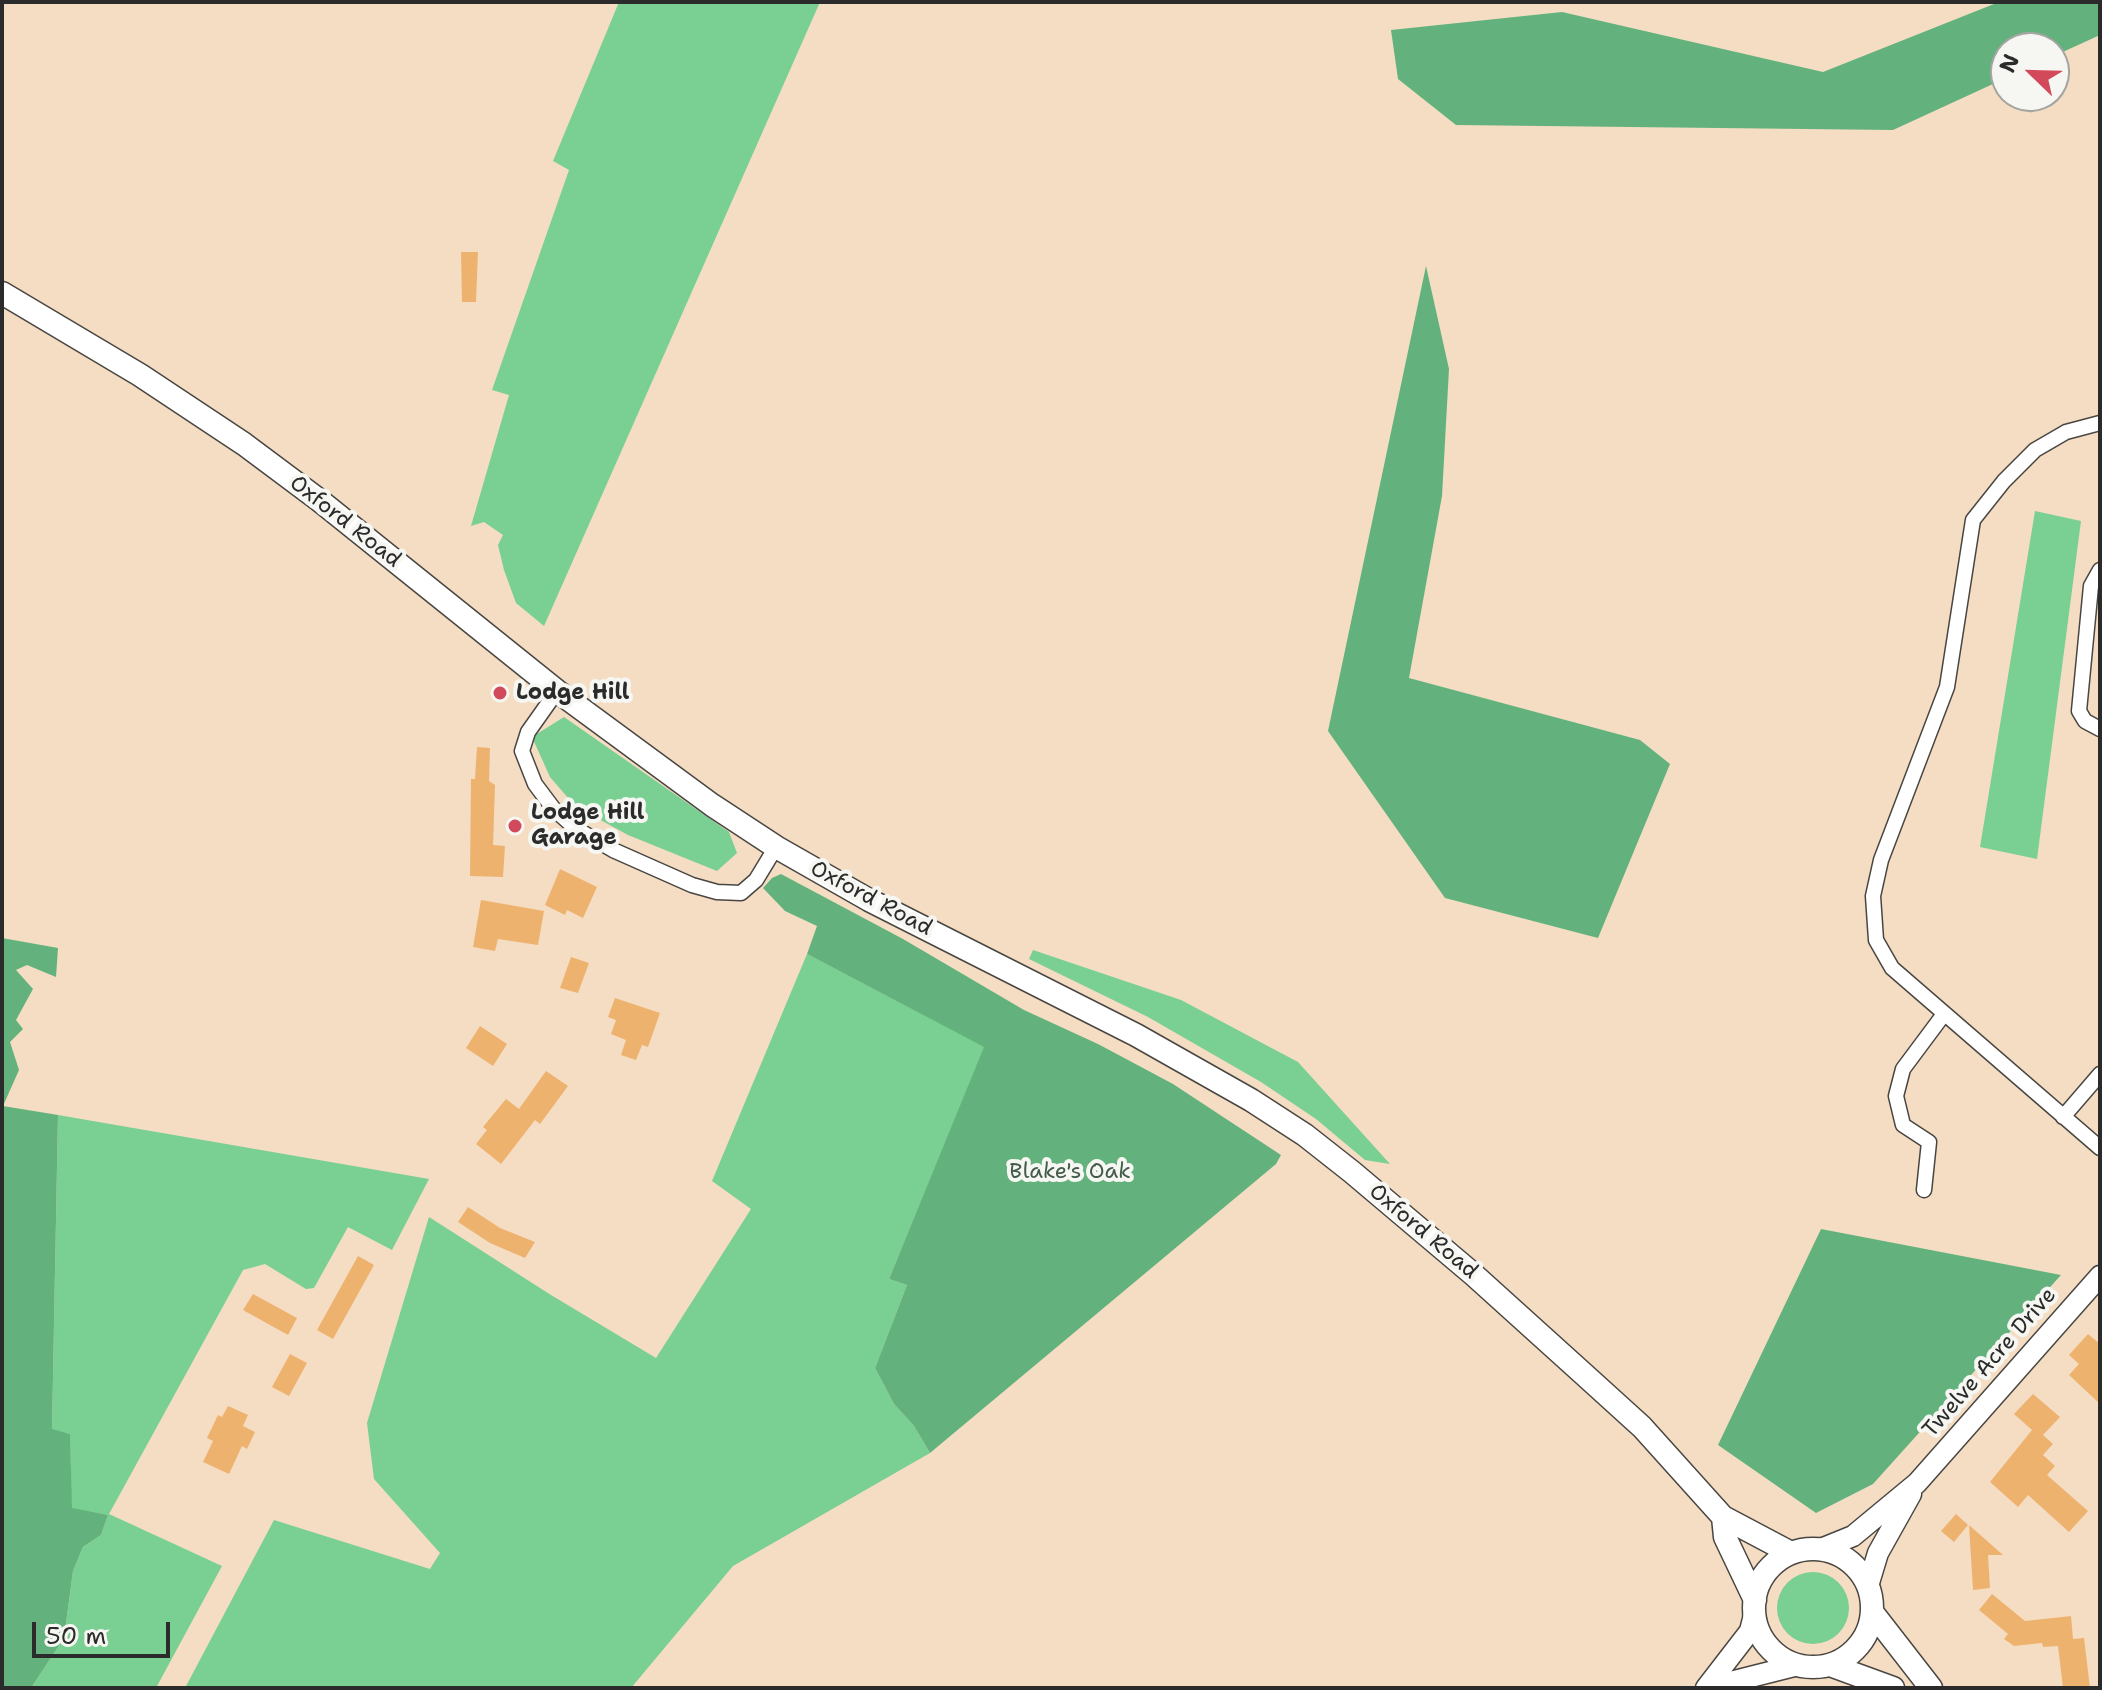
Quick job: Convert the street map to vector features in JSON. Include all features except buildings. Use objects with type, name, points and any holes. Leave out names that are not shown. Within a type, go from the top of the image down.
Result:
[{"type":"main road","name":"Oxford Road","points":[[2,293],[140,375],[244,444],[319,500],[557,691],[712,805],[776,847],[869,900],[1197,1068],[1305,1135],[1474,1275],[1642,1427],[1723,1517],[1791,1553]]},
{"type":"main road","name":"Oxford Road","points":[[1723,1517],[1725,1537],[1755,1607]]},
{"type":"main road","points":[[1821,1549],[1836,1553],[1861,1572],[1868,1586],[1872,1612],[1866,1635],[1851,1654],[1830,1665],[1798,1665],[1782,1658],[1768,1647],[1759,1632],[1755,1607],[1761,1580],[1774,1564],[1791,1553],[1821,1549]]},
{"type":"main road","points":[[1872,1612],[1931,1688]]},
{"type":"main road","points":[[1830,1665],[1893,1688]]},
{"type":"street","points":[[2100,423],[2066,432],[2035,450],[2004,481],[1973,520],[1947,687],[1881,860],[1873,896],[1876,940],[1892,968],[2100,1148]]},
{"type":"street","points":[[2100,570],[2091,586],[2079,711],[2085,721],[2100,729]]},
{"type":"street","points":[[557,691],[528,732],[522,751],[535,784],[553,808],[575,828],[613,850],[692,885],[717,892],[741,893],[756,880],[776,847]]},
{"type":"street","points":[[1924,1190],[1929,1142],[1903,1125],[1896,1096],[1903,1069],[1944,1014]]},
{"type":"street","points":[[2063,1117],[2100,1074]]},
{"type":"street","name":"Twelve Acre Drive","points":[[1821,1549],[1853,1536],[1917,1483],[2100,1276]]},
{"type":"street","name":"Twelve Acre Drive","points":[[1868,1586],[1878,1553],[1917,1483]]},
{"type":"street","points":[[1707,1688],[1750,1631],[1755,1607]]},
{"type":"street","points":[[1707,1688],[1798,1665]]},
{"type":"green space","points":[[619,2],[820,2],[544,626],[516,603],[498,545],[503,535],[484,522],[471,526],[509,395],[492,390],[569,170],[553,161]]},
{"type":"green space","points":[[1999,2],[2100,2],[2100,35],[2070,49],[2070,32],[1990,32],[1990,85],[1893,130],[1456,125],[1398,79],[1391,30],[1562,12],[1823,72]]},
{"type":"green space","points":[[1426,266],[1449,369],[1442,496],[1409,678],[1640,740],[1670,764],[1598,938],[1445,898],[1328,731]]},
{"type":"green space","points":[[2035,511],[2081,521],[2037,859],[1980,847]]},
{"type":"green space","points":[[564,717],[729,832],[737,853],[717,871],[628,835],[575,806],[550,777],[532,737]]},
{"type":"green space","name":"Blake's Oak","points":[[781,874],[903,939],[1024,1010],[1098,1044],[1173,1084],[1281,1155],[1276,1164],[930,1453],[914,1426],[894,1404],[875,1368],[907,1285],[889,1279],[984,1047],[807,954],[817,926],[785,911],[763,888]]},
{"type":"green space","points":[[2,938],[58,948],[56,977],[27,965],[16,970],[33,989],[16,1020],[23,1029],[10,1042],[19,1070],[3,1106],[58,1115],[52,1429],[70,1434],[72,1508],[108,1515],[101,1535],[83,1547],[73,1571],[64,1638],[31,1688],[2,1688]]},
{"type":"green space","points":[[1033,950],[1181,1000],[1298,1062],[1390,1164],[1365,1160],[1316,1119],[1261,1082],[1148,1017],[1029,959]]},
{"type":"green space","points":[[807,954],[985,1047],[889,1279],[907,1285],[875,1368],[894,1404],[914,1426],[930,1453],[733,1566],[631,1688],[185,1688],[274,1520],[430,1569],[440,1553],[374,1479],[367,1423],[429,1217],[656,1358],[751,1209],[712,1181]]},
{"type":"green space","points":[[58,1115],[429,1179],[392,1250],[348,1227],[314,1288],[306,1289],[265,1264],[243,1270],[109,1514],[222,1566],[156,1688],[31,1688],[64,1638],[73,1571],[83,1547],[101,1535],[108,1515],[71,1509],[70,1434],[52,1430]]},
{"type":"green space","points":[[1821,1229],[2061,1275],[1873,1484],[1816,1513],[1718,1445]]},
{"type":"green space","points":[[1820,1572],[1839,1582],[1847,1594],[1847,1622],[1839,1634],[1827,1642],[1806,1644],[1787,1634],[1779,1622],[1777,1601],[1787,1582],[1799,1574]]},
{"type":"place","name":"Lodge Hill","points":[[500,693]]},
{"type":"place","name":"Lodge Hill Garage","points":[[515,826]]}]
